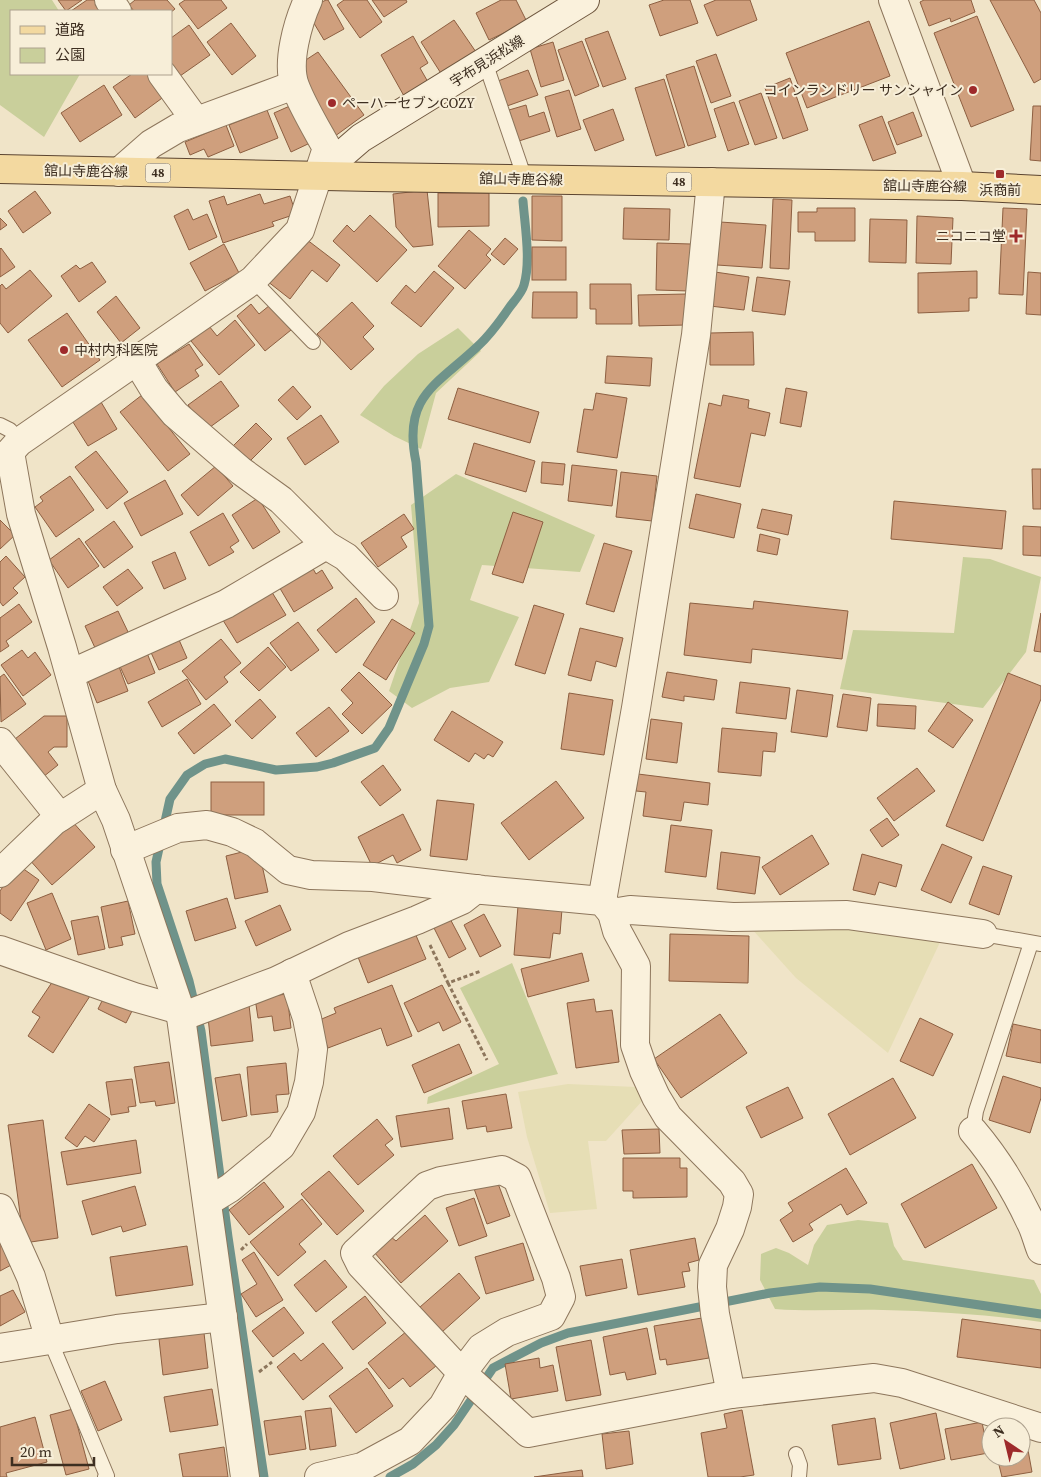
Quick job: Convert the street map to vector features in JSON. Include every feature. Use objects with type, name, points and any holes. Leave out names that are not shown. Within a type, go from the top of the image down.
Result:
[{"type":"main road","name":"舘山寺鹿谷線","points":[[0,169],[962,186],[1041,190]]},
{"type":"street","points":[[245,1477],[223,1318],[218,1195],[190,1012],[133,847],[116,820],[102,790],[70,674],[21,514],[7,445],[137,361],[253,280],[300,230],[327,148],[294,85],[292,57],[303,12],[308,0]]},
{"type":"street","name":"宇布見浜松線","points":[[317,176],[361,138],[585,0]]},
{"type":"street","points":[[893,0],[962,186]]},
{"type":"street","points":[[163,75],[196,121]]},
{"type":"street","points":[[119,172],[151,144],[178,128],[294,85]]},
{"type":"street","points":[[711,182],[696,335],[608,907],[617,931],[636,966],[636,1045],[644,1071],[668,1117],[732,1182],[739,1194],[730,1229],[713,1265],[712,1287],[715,1314],[731,1394]]},
{"type":"street","points":[[137,361],[154,389],[175,414],[241,471],[280,500],[326,545],[346,557],[384,596]]},
{"type":"street","points":[[70,674],[226,604],[326,545]]},
{"type":"street","points":[[0,742],[60,817]]},
{"type":"street","points":[[0,873],[54,821],[102,790]]},
{"type":"street","points":[[133,847],[178,828],[207,825],[232,832],[255,843],[288,870],[311,875],[373,877],[630,910],[733,917],[847,915],[983,934]]},
{"type":"street","points":[[0,950],[134,997],[190,1012],[276,981],[348,946],[417,920],[462,900],[476,889]]},
{"type":"street","points":[[218,1195],[281,1146],[302,1112],[309,1082],[313,1049],[307,1018],[292,974]]},
{"type":"street","points":[[973,1131],[990,1151],[1018,1198],[1031,1223],[1041,1250]]},
{"type":"street","points":[[319,1477],[362,1467],[410,1441],[443,1406],[472,1383],[481,1348],[506,1332],[551,1316],[561,1297],[556,1278],[517,1178],[502,1170],[441,1181],[427,1186],[355,1253],[361,1264],[472,1383],[528,1433],[731,1394],[874,1378],[902,1383],[1041,1428]]},
{"type":"street","points":[[0,1208],[31,1277],[50,1340]]},
{"type":"street","points":[[0,1348],[117,1330],[223,1318]]},
{"type":"lane","points":[[485,62],[525,179]]},
{"type":"lane","points":[[253,280],[313,342]]},
{"type":"lane","points":[[973,1131],[976,1111],[1036,944],[983,934]]},
{"type":"lane","points":[[50,1340],[107,1476],[104,1477]]},
{"type":"lane","points":[[796,1454],[800,1465],[799,1477]]},
{"type":"path","points":[[417,920],[487,1060]]},
{"type":"path","points":[[448,983],[482,971]]},
{"type":"path","points":[[255,1374],[272,1362]]},
{"type":"shaded area","points":[[835,925],[942,938],[888,1053],[796,978],[751,928]]},
{"type":"shaded area","points":[[568,1084],[636,1087],[643,1100],[606,1141],[588,1141],[597,1209],[550,1213],[527,1137],[518,1092]]},
{"type":"green space","points":[[0,0],[52,0],[58,10],[10,10],[10,75],[79,75],[44,137],[0,105]]},
{"type":"green space","points":[[458,328],[481,351],[436,393],[421,449],[394,436],[360,415],[384,386],[418,354]]},
{"type":"green space","points":[[456,474],[595,535],[580,572],[482,565],[470,600],[519,617],[489,682],[450,688],[412,708],[389,691],[419,603],[411,505]]},
{"type":"green space","points":[[963,557],[990,559],[1041,577],[1026,652],[983,708],[840,689],[853,630],[954,633]]},
{"type":"green space","points":[[512,963],[558,1074],[427,1104],[428,1097],[499,1064],[460,988]]},
{"type":"green space","points":[[858,1220],[888,1223],[894,1246],[903,1260],[1034,1280],[1041,1294],[1041,1322],[923,1311],[775,1309],[760,1280],[761,1254],[776,1248],[789,1253],[808,1265],[814,1245],[827,1225]]},
{"type":"building","points":[[58,0],[82,0],[67,10],[65,10]]},
{"type":"building","points":[[87,0],[105,0],[113,10],[72,10]]},
{"type":"building","points":[[135,0],[167,0],[175,9],[172,11],[133,10],[129,5]]},
{"type":"building","points":[[185,0],[221,0],[227,8],[198,29],[179,4]]},
{"type":"building","points":[[328,0],[344,29],[324,40],[312,20],[318,13],[316,5]]},
{"type":"building","points":[[344,0],[367,0],[382,22],[360,38],[337,5]]},
{"type":"building","points":[[372,0],[406,0],[407,2],[384,17]]},
{"type":"building","points":[[501,0],[516,0],[527,22],[489,40],[476,13]]},
{"type":"building","points":[[664,0],[690,0],[698,23],[660,36],[649,5]]},
{"type":"building","points":[[716,0],[750,0],[757,20],[717,36],[704,5]]},
{"type":"building","points":[[924,0],[971,0],[975,12],[951,22],[950,18],[929,26],[920,2]]},
{"type":"building","points":[[990,0],[1034,0],[1041,13],[1041,79],[1034,83]]},
{"type":"building","points":[[977,16],[1014,110],[971,127],[934,33]]},
{"type":"building","points":[[454,20],[476,52],[442,75],[421,42]]},
{"type":"building","points":[[869,21],[890,76],[807,108],[786,53]]},
{"type":"building","points":[[231,23],[256,56],[232,75],[207,42]]},
{"type":"building","points":[[189,25],[210,55],[180,76],[172,64],[172,37]]},
{"type":"building","points":[[608,31],[626,79],[603,87],[585,39]]},
{"type":"building","points":[[413,36],[428,63],[420,68],[428,82],[404,96],[381,55]]},
{"type":"building","points":[[582,41],[599,86],[575,96],[558,50]]},
{"type":"building","points":[[553,42],[564,80],[541,87],[530,49]]},
{"type":"building","name":"ペーハーセブンCOZY","points":[[318,52],[364,115],[331,139],[295,67]]},
{"type":"building","points":[[716,54],[731,96],[711,103],[696,61]]},
{"type":"building","points":[[694,66],[716,137],[688,146],[666,75]]},
{"type":"building","points":[[528,70],[538,95],[507,106],[498,81]]},
{"type":"building","points":[[131,75],[156,75],[169,93],[135,118],[113,87]]},
{"type":"building","points":[[790,78],[808,130],[783,139],[765,88]]},
{"type":"building","points":[[664,79],[685,147],[656,156],[635,88]]},
{"type":"building","points":[[104,85],[122,115],[80,142],[61,113]]},
{"type":"building","points":[[569,90],[581,129],[557,137],[545,97]]},
{"type":"building","points":[[761,93],[777,138],[755,145],[739,101]]},
{"type":"building","points":[[734,102],[749,144],[728,151],[714,109]]},
{"type":"building","points":[[292,105],[310,143],[291,152],[274,113]]},
{"type":"building","points":[[526,105],[529,117],[544,112],[550,131],[519,141],[509,110]]},
{"type":"building","points":[[1033,106],[1041,106],[1041,161],[1030,160]]},
{"type":"building","points":[[613,109],[624,140],[595,151],[583,120]]},
{"type":"building","points":[[267,110],[278,138],[240,153],[229,125]]},
{"type":"building","points":[[913,112],[922,136],[897,145],[888,122]]},
{"type":"building","points":[[882,116],[896,153],[873,161],[859,125]]},
{"type":"building","points":[[226,125],[234,146],[208,157],[204,149],[190,155],[185,142]]},
{"type":"building","points":[[427,190],[433,245],[413,247],[396,227],[393,194]]},
{"type":"building","points":[[35,191],[51,213],[23,233],[8,211]]},
{"type":"building","points":[[438,193],[489,193],[489,226],[438,227]]},
{"type":"building","points":[[260,194],[264,204],[290,196],[296,214],[272,222],[274,226],[223,243],[209,201],[224,196],[227,205]]},
{"type":"building","points":[[532,196],[562,196],[562,241],[532,240]]},
{"type":"building","points":[[773,199],[792,200],[789,269],[770,268]]},
{"type":"building","points":[[624,208],[670,209],[669,240],[623,239]]},
{"type":"building","points":[[817,208],[855,208],[855,241],[815,241],[815,232],[798,232],[798,212],[817,212]]},
{"type":"building","points":[[1003,208],[1027,209],[1023,295],[999,294]]},
{"type":"building","points":[[188,209],[193,220],[207,214],[217,237],[189,250],[174,216]]},
{"type":"building","points":[[370,215],[407,250],[377,282],[333,241],[347,225],[354,232]]},
{"type":"building","points":[[917,216],[953,218],[951,264],[916,263]]},
{"type":"building","points":[[0,218],[7,225],[0,230]]},
{"type":"building","points":[[870,219],[907,220],[906,263],[869,262]]},
{"type":"building","points":[[720,222],[766,225],[762,268],[717,265]]},
{"type":"building","points":[[469,230],[491,249],[486,255],[491,260],[465,289],[438,266]]},
{"type":"building","points":[[302,236],[340,265],[327,282],[312,270],[290,299],[267,281]]},
{"type":"building","points":[[505,238],[518,249],[504,265],[491,254]]},
{"type":"building","points":[[657,243],[691,244],[689,291],[656,290]]},
{"type":"building","points":[[224,244],[239,273],[205,291],[190,263]]},
{"type":"building","points":[[532,247],[566,247],[566,280],[532,280]]},
{"type":"building","points":[[0,249],[15,267],[0,277]]},
{"type":"building","points":[[92,262],[106,282],[79,302],[61,276],[76,265],[80,269]]},
{"type":"building","points":[[30,270],[52,296],[8,333],[0,323],[0,286],[2,284],[6,289]]},
{"type":"building","points":[[434,271],[454,288],[421,327],[391,303],[406,285],[415,293]]},
{"type":"building","points":[[977,271],[977,298],[969,298],[969,311],[918,313],[918,273]]},
{"type":"building","points":[[715,272],[749,277],[744,310],[710,306]]},
{"type":"building","points":[[1028,272],[1041,273],[1041,315],[1026,314]]},
{"type":"building","points":[[757,277],[790,281],[785,315],[752,311]]},
{"type":"building","points":[[590,284],[631,284],[632,324],[596,324],[596,309],[590,309]]},
{"type":"building","points":[[533,292],[577,292],[577,318],[532,318]]},
{"type":"building","points":[[687,294],[687,325],[639,326],[638,295]]},
{"type":"building","points":[[116,296],[140,328],[121,343],[97,312]]},
{"type":"building","points":[[352,302],[374,326],[363,337],[374,349],[351,370],[317,334]]},
{"type":"building","points":[[251,304],[259,314],[270,305],[291,330],[265,351],[237,316]]},
{"type":"building","name":"中村内科医院","points":[[67,313],[100,360],[62,387],[28,340]]},
{"type":"building","points":[[235,320],[255,345],[219,375],[191,341],[209,326],[217,336]]},
{"type":"building","points":[[753,332],[754,365],[710,365],[710,333]]},
{"type":"building","points":[[189,344],[203,365],[195,370],[199,376],[175,392],[157,364]]},
{"type":"building","points":[[607,356],[652,358],[650,386],[605,383]]},
{"type":"building","points":[[221,381],[239,406],[206,430],[188,405]]},
{"type":"building","points":[[293,386],[311,407],[297,420],[278,400]]},
{"type":"building","points":[[458,388],[539,412],[530,443],[448,419]]},
{"type":"building","points":[[786,388],[807,392],[801,427],[780,423]]},
{"type":"building","points":[[596,393],[627,398],[617,458],[577,452],[584,409],[593,410]]},
{"type":"building","points":[[142,395],[190,454],[168,471],[120,412]]},
{"type":"building","points":[[723,395],[749,400],[748,408],[770,413],[765,436],[751,433],[740,487],[694,478],[709,403],[721,406]]},
{"type":"building","points":[[101,402],[117,429],[88,446],[71,419]]},
{"type":"building","points":[[321,415],[339,442],[305,465],[287,438]]},
{"type":"building","points":[[256,423],[272,439],[249,462],[233,446]]},
{"type":"building","points":[[474,443],[535,461],[526,492],[465,474]]},
{"type":"building","points":[[96,451],[128,492],[107,509],[75,467]]},
{"type":"building","points":[[542,462],[565,464],[563,485],[541,483]]},
{"type":"building","points":[[572,465],[617,470],[612,506],[568,501]]},
{"type":"building","points":[[216,466],[233,486],[198,516],[181,495]]},
{"type":"building","points":[[1032,469],[1041,469],[1041,509],[1033,509]]},
{"type":"building","points":[[621,472],[657,476],[652,521],[616,517]]},
{"type":"building","points":[[70,476],[94,510],[56,537],[35,507],[43,501],[40,497]]},
{"type":"building","points":[[165,480],[183,514],[141,536],[124,503]]},
{"type":"building","points":[[696,494],[741,504],[734,538],[689,528]]},
{"type":"building","points":[[258,498],[280,532],[253,549],[232,515]]},
{"type":"building","points":[[894,501],[1006,511],[1002,549],[891,539]]},
{"type":"building","points":[[762,509],[792,515],[788,535],[757,528]]},
{"type":"building","points":[[513,512],[543,522],[523,583],[492,574]]},
{"type":"building","points":[[223,513],[239,541],[230,547],[234,552],[209,566],[190,532]]},
{"type":"building","points":[[404,514],[414,529],[401,537],[407,547],[378,567],[361,543]]},
{"type":"building","points":[[0,520],[15,535],[0,549]]},
{"type":"building","points":[[114,521],[133,547],[104,568],[85,542]]},
{"type":"building","points":[[1023,526],[1041,527],[1041,556],[1023,555]]},
{"type":"building","points":[[760,534],[780,539],[777,555],[757,551]]},
{"type":"building","points":[[79,538],[99,566],[68,588],[49,560]]},
{"type":"building","points":[[604,543],[632,551],[614,612],[586,604]]},
{"type":"building","points":[[175,552],[186,579],[164,589],[152,562]]},
{"type":"building","points":[[6,556],[25,577],[13,588],[18,593],[3,606],[0,602],[0,562]]},
{"type":"building","points":[[311,565],[316,574],[322,570],[333,588],[294,612],[278,585]]},
{"type":"building","points":[[128,569],[143,588],[117,606],[103,587]]},
{"type":"building","points":[[270,589],[286,615],[237,643],[221,617]]},
{"type":"building","points":[[356,598],[375,622],[336,653],[317,630]]},
{"type":"building","points":[[754,601],[848,611],[842,659],[752,649],[751,663],[684,655],[690,603],[753,609]]},
{"type":"building","points":[[19,604],[32,622],[6,641],[9,646],[0,652],[0,618]]},
{"type":"building","points":[[534,605],[564,614],[545,674],[515,665]]},
{"type":"building","points":[[118,611],[129,634],[96,650],[85,626]]},
{"type":"building","points":[[1041,613],[1041,652],[1034,651]]},
{"type":"building","points":[[392,619],[415,633],[386,680],[363,665]]},
{"type":"building","points":[[298,622],[319,650],[291,671],[270,643]]},
{"type":"building","points":[[580,628],[623,638],[616,667],[596,661],[591,681],[568,675]]},
{"type":"building","points":[[176,633],[187,658],[159,670],[148,646]]},
{"type":"building","points":[[221,639],[241,663],[224,677],[228,682],[206,700],[182,671]]},
{"type":"building","points":[[268,647],[286,667],[259,691],[240,672]]},
{"type":"building","points":[[145,648],[155,673],[128,684],[117,660]]},
{"type":"building","points":[[22,650],[28,658],[35,652],[51,675],[23,696],[1,665]]},
{"type":"building","points":[[118,664],[128,691],[97,703],[86,676]]},
{"type":"building","points":[[359,672],[392,705],[362,734],[342,714],[353,703],[341,690]]},
{"type":"building","points":[[667,672],[717,680],[714,700],[684,696],[684,701],[662,697]]},
{"type":"building","points":[[1008,673],[1041,686],[1041,699],[983,841],[946,826]]},
{"type":"building","points":[[4,674],[26,704],[1,722],[0,677]]},
{"type":"building","points":[[187,679],[201,704],[162,727],[148,702]]},
{"type":"building","points":[[740,682],[790,688],[786,719],[736,713]]},
{"type":"building","points":[[797,690],[833,695],[827,737],[791,732]]},
{"type":"building","points":[[569,693],[613,700],[604,755],[561,749]]},
{"type":"building","points":[[843,694],[871,698],[867,731],[837,727]]},
{"type":"building","points":[[260,699],[276,717],[252,739],[235,721]]},
{"type":"building","points":[[948,702],[973,720],[953,748],[928,731]]},
{"type":"building","points":[[214,704],[231,725],[194,754],[178,733]]},
{"type":"building","points":[[878,704],[916,706],[915,729],[877,726]]},
{"type":"building","points":[[329,707],[349,731],[316,757],[296,733]]},
{"type":"building","points":[[452,711],[503,742],[493,757],[488,754],[484,759],[475,753],[469,762],[434,740]]},
{"type":"building","points":[[44,716],[67,716],[67,747],[54,747],[48,752],[58,765],[43,777],[15,739]]},
{"type":"building","points":[[651,719],[682,723],[677,763],[646,759]]},
{"type":"building","points":[[722,728],[777,733],[775,752],[763,751],[761,776],[718,772]]},
{"type":"building","points":[[383,765],[401,790],[380,806],[361,782]]},
{"type":"building","points":[[917,768],[935,791],[894,821],[877,798]]},
{"type":"building","points":[[638,774],[710,783],[708,805],[684,802],[681,821],[643,816],[646,792],[636,791]]},
{"type":"building","points":[[556,781],[584,818],[529,860],[501,823]]},
{"type":"building","points":[[211,782],[264,782],[264,815],[211,815]]},
{"type":"building","points":[[437,800],[474,804],[467,860],[430,856]]},
{"type":"building","points":[[403,814],[421,850],[397,863],[393,855],[372,866],[358,837]]},
{"type":"building","points":[[887,818],[899,835],[882,847],[870,830]]},
{"type":"building","points":[[71,820],[95,847],[52,885],[28,858]]},
{"type":"building","points":[[671,825],[712,830],[706,877],[665,872]]},
{"type":"building","points":[[812,835],[829,864],[780,895],[762,867]]},
{"type":"building","points":[[942,844],[972,857],[951,903],[921,890]]},
{"type":"building","points":[[250,850],[252,859],[260,856],[268,892],[235,899],[226,856]]},
{"type":"building","points":[[721,852],[760,857],[755,894],[717,889]]},
{"type":"building","points":[[862,854],[902,865],[896,887],[879,882],[875,895],[853,890]]},
{"type":"building","points":[[18,865],[39,880],[11,921],[0,913],[0,891]]},
{"type":"building","points":[[983,866],[1012,876],[999,915],[969,904]]},
{"type":"building","points":[[52,893],[71,939],[46,950],[27,903]]},
{"type":"building","points":[[227,898],[236,928],[195,941],[186,911]]},
{"type":"building","points":[[128,901],[135,934],[121,937],[123,945],[109,948],[101,907]]},
{"type":"building","points":[[280,905],[291,930],[256,946],[245,921]]},
{"type":"building","points":[[518,906],[562,909],[560,934],[553,933],[550,958],[514,955]]},
{"type":"building","points":[[447,913],[466,949],[449,958],[431,922]]},
{"type":"building","points":[[484,914],[501,946],[480,957],[464,925]]},
{"type":"building","points":[[98,916],[105,949],[78,955],[71,921]]},
{"type":"building","points":[[415,933],[426,959],[368,983],[358,957]]},
{"type":"building","points":[[670,934],[749,936],[748,983],[669,981]]},
{"type":"building","points":[[582,953],[589,981],[528,997],[521,969]]},
{"type":"building","points":[[57,975],[90,996],[53,1053],[28,1036],[40,1017],[32,1012]]},
{"type":"building","points":[[392,985],[412,1036],[387,1046],[381,1028],[328,1048],[317,1021],[336,1013],[334,1008]]},
{"type":"building","points":[[442,985],[461,1022],[443,1031],[439,1022],[418,1032],[404,1003]]},
{"type":"building","points":[[106,993],[134,1007],[126,1023],[98,1009]]},
{"type":"building","points":[[287,994],[291,1028],[274,1031],[272,1016],[258,1018],[255,998]]},
{"type":"building","points":[[594,999],[596,1012],[612,1010],[619,1062],[576,1068],[567,1003]]},
{"type":"building","points":[[249,1005],[253,1041],[211,1046],[208,1017]]},
{"type":"building","points":[[720,1014],[747,1053],[681,1098],[654,1059]]},
{"type":"building","points":[[920,1018],[953,1034],[933,1076],[900,1061]]},
{"type":"building","points":[[1013,1024],[1041,1030],[1041,1063],[1006,1056]]},
{"type":"building","points":[[459,1044],[472,1073],[424,1093],[412,1065]]},
{"type":"building","points":[[169,1062],[175,1103],[156,1106],[155,1101],[140,1103],[134,1067]]},
{"type":"building","points":[[286,1063],[289,1094],[276,1095],[278,1112],[251,1115],[247,1067]]},
{"type":"building","points":[[240,1074],[247,1116],[222,1121],[215,1078]]},
{"type":"building","points":[[1003,1076],[1041,1088],[1041,1098],[1030,1133],[989,1120]]},
{"type":"building","points":[[893,1078],[916,1118],[850,1155],[828,1114]]},
{"type":"building","points":[[132,1079],[136,1106],[128,1107],[129,1112],[111,1115],[106,1082]]},
{"type":"building","points":[[788,1087],[803,1118],[761,1138],[746,1107]]},
{"type":"building","points":[[506,1094],[512,1128],[487,1132],[486,1126],[467,1129],[462,1101]]},
{"type":"building","points":[[89,1104],[110,1119],[94,1142],[85,1136],[77,1147],[65,1138]]},
{"type":"building","points":[[449,1108],[453,1139],[401,1147],[396,1116]]},
{"type":"building","points":[[377,1119],[393,1139],[385,1145],[394,1155],[358,1185],[333,1156]]},
{"type":"building","points":[[43,1120],[58,1238],[24,1243],[8,1125]]},
{"type":"building","points":[[659,1129],[660,1153],[624,1154],[622,1130]]},
{"type":"building","points":[[136,1140],[141,1173],[67,1185],[61,1152]]},
{"type":"building","points":[[623,1158],[680,1158],[680,1168],[687,1168],[687,1197],[633,1198],[633,1191],[623,1191]]},
{"type":"building","points":[[972,1164],[997,1208],[925,1248],[901,1204]]},
{"type":"building","points":[[846,1168],[867,1203],[847,1215],[841,1204],[809,1224],[813,1230],[793,1242],[780,1220],[793,1211],[788,1203]]},
{"type":"building","points":[[329,1171],[364,1211],[337,1235],[301,1194]]},
{"type":"building","points":[[496,1178],[510,1216],[487,1224],[473,1186]]},
{"type":"building","points":[[264,1182],[284,1207],[249,1235],[229,1210]]},
{"type":"building","points":[[135,1186],[146,1225],[123,1232],[121,1226],[92,1235],[82,1201]]},
{"type":"building","points":[[474,1198],[487,1236],[459,1246],[446,1208]]},
{"type":"building","points":[[302,1199],[322,1224],[299,1244],[306,1252],[278,1276],[250,1242]]},
{"type":"building","points":[[425,1215],[448,1241],[401,1283],[374,1252],[391,1237],[396,1241]]},
{"type":"building","points":[[695,1238],[699,1260],[688,1263],[690,1271],[682,1272],[685,1287],[638,1295],[630,1250]]},
{"type":"building","points":[[0,1242],[13,1264],[0,1271]]},
{"type":"building","points":[[523,1243],[534,1280],[486,1294],[475,1257]]},
{"type":"building","points":[[187,1246],[193,1285],[116,1296],[110,1257]]},
{"type":"building","points":[[254,1252],[283,1300],[256,1317],[241,1294],[257,1284],[242,1260]]},
{"type":"building","points":[[622,1259],[627,1288],[586,1296],[580,1266]]},
{"type":"building","points":[[325,1260],[347,1287],[316,1312],[294,1285]]},
{"type":"building","points":[[459,1273],[480,1298],[442,1332],[420,1307]]},
{"type":"building","points":[[13,1290],[25,1312],[0,1326],[0,1296]]},
{"type":"building","points":[[365,1296],[386,1323],[353,1350],[332,1322]]},
{"type":"building","points":[[284,1307],[304,1333],[273,1357],[252,1331]]},
{"type":"building","points":[[702,1318],[709,1358],[667,1365],[666,1359],[660,1360],[654,1326]]},
{"type":"building","points":[[962,1319],[1041,1330],[1041,1368],[957,1357]]},
{"type":"building","points":[[647,1328],[656,1374],[627,1380],[625,1372],[610,1375],[603,1337]]},
{"type":"building","points":[[407,1331],[436,1366],[410,1387],[403,1378],[389,1389],[368,1363]]},
{"type":"building","points":[[204,1333],[208,1368],[163,1375],[159,1339]]},
{"type":"building","points":[[591,1340],[601,1395],[566,1401],[556,1347]]},
{"type":"building","points":[[323,1343],[343,1368],[303,1400],[277,1367],[294,1353],[301,1361]]},
{"type":"building","points":[[539,1358],[540,1368],[553,1365],[558,1391],[511,1399],[505,1364]]},
{"type":"building","points":[[367,1368],[393,1406],[356,1433],[329,1396]]},
{"type":"building","points":[[105,1381],[122,1420],[98,1431],[81,1391]]},
{"type":"building","points":[[212,1389],[218,1425],[170,1432],[164,1397]]},
{"type":"building","points":[[331,1408],[336,1446],[310,1450],[305,1411]]},
{"type":"building","points":[[73,1409],[89,1469],[66,1475],[50,1415]]},
{"type":"building","points":[[742,1410],[754,1475],[708,1477],[701,1433],[727,1428],[724,1414]]},
{"type":"building","points":[[936,1413],[945,1459],[900,1469],[890,1423]]},
{"type":"building","points":[[301,1416],[306,1449],[269,1455],[264,1421]]},
{"type":"building","points":[[35,1417],[47,1462],[6,1473],[7,1477],[0,1477],[0,1427]]},
{"type":"building","points":[[875,1418],[881,1459],[838,1465],[832,1425]]},
{"type":"building","points":[[981,1422],[981,1454],[951,1460],[945,1429]]},
{"type":"building","points":[[629,1431],[633,1464],[606,1469],[602,1434]]},
{"type":"building","points":[[224,1447],[228,1477],[183,1477],[179,1454]]},
{"type":"building","points":[[1031,1466],[1032,1472],[1002,1477],[1000,1467]]},
{"type":"building","points":[[582,1470],[583,1477],[534,1477]]},
{"type":"waterway","points":[[264,1477],[228,1237],[201,1031],[189,981],[157,884],[156,862],[170,799],[187,775],[205,764],[225,759],[276,770],[317,767],[375,748],[389,728],[424,644],[429,626],[413,440],[414,422],[426,394],[487,337],[522,291],[527,265],[523,201]]},
{"type":"waterway","points":[[390,1477],[413,1464],[436,1445],[454,1425],[493,1368],[541,1343],[568,1333],[770,1293],[820,1287],[870,1289],[1041,1314]]},
{"type":"place","name":"コインランドリー サンシャイン","points":[[973,90]]},
{"type":"place","name":"ペーハーセブンCOZY","points":[[332,103]]},
{"type":"place","name":"浜商前","points":[[1000,174]]},
{"type":"place","name":"ニコニコ堂","points":[[1016,236]]},
{"type":"place","name":"中村内科医院","points":[[64,350]]}]
